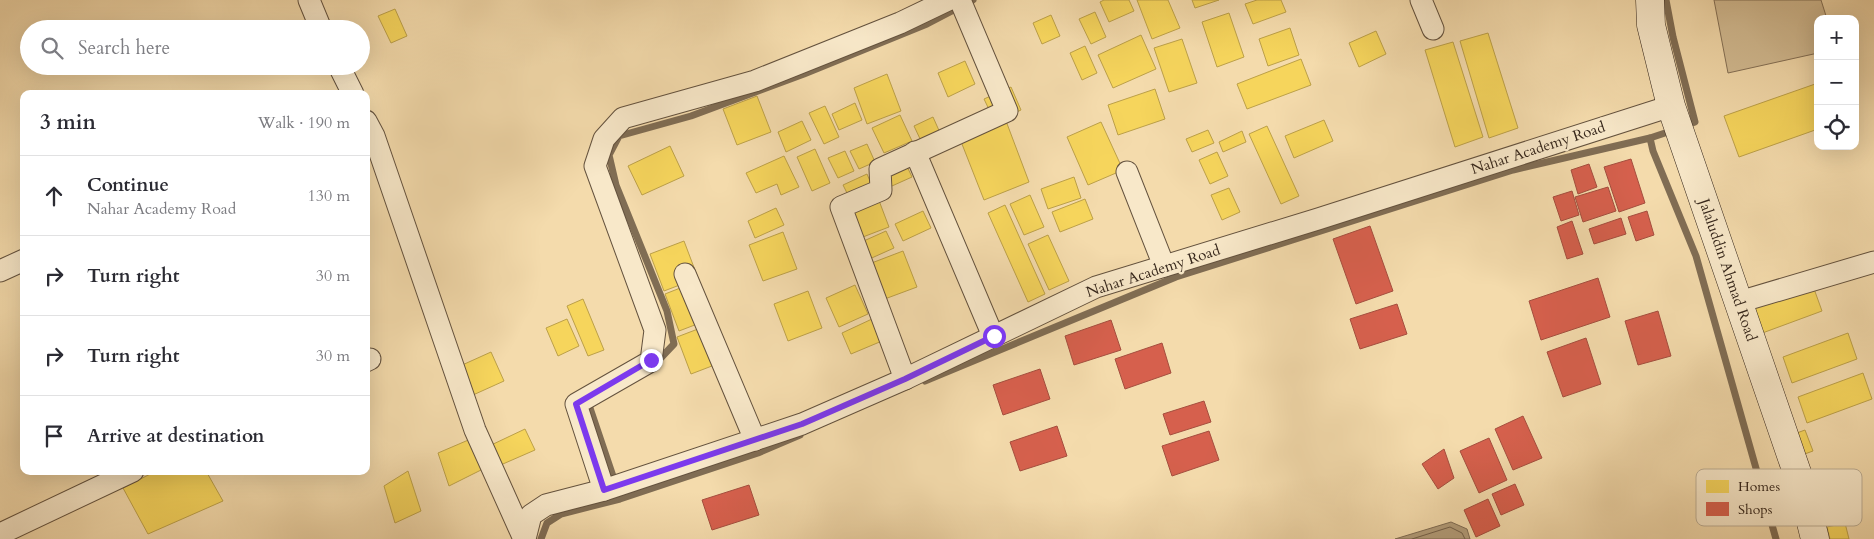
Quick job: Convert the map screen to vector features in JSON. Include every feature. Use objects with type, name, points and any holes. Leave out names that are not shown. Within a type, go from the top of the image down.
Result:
[{"type":"street","points":[[309,0],[317,20]]},
{"type":"street","points":[[604,490],[576,404],[651,360],[655,330],[594,166],[604,139],[623,118],[755,81],[900,23],[948,0]]},
{"type":"street","points":[[905,379],[841,207],[881,190],[880,169],[1007,111],[960,0]]},
{"type":"street","points":[[1421,0],[1433,29]]},
{"type":"street","name":"Jalaluddin Ahmad Road","points":[[1650,0],[1651,25],[1671,106],[1796,469]]},
{"type":"street","points":[[344,75],[351,90]]},
{"type":"street","name":"Nahar Academy Road","points":[[525,539],[532,515],[546,504],[604,490],[802,424],[905,379],[1096,287],[1671,106]]},
{"type":"street","points":[[370,128],[476,430],[525,539]]},
{"type":"street","points":[[915,152],[994,336]]},
{"type":"street","points":[[1127,172],[1164,266]]},
{"type":"street","points":[[0,271],[20,262]]},
{"type":"street","points":[[1739,302],[1874,262]]},
{"type":"street","points":[[685,274],[755,440]]},
{"type":"street","points":[[0,534],[125,475]]},
{"type":"street","name":"Jalaluddin Ahmad Road","points":[[1812,526],[1815,539]]},
{"type":"shaded area","points":[[1714,0],[1821,0],[1826,15],[1814,15],[1814,54],[1728,73]]},
{"type":"water","points":[[1451,522],[1467,529],[1470,539],[1395,539]]},
{"type":"building: Homes","points":[[1104,0],[1129,0],[1134,11],[1109,22],[1100,2]]},
{"type":"building: Homes","points":[[1137,0],[1168,0],[1180,28],[1152,39]]},
{"type":"building: Homes","points":[[1192,0],[1219,0],[1195,8]]},
{"type":"building: Homes","points":[[1257,0],[1281,0],[1286,12],[1253,24],[1245,4]]},
{"type":"building: Homes","points":[[395,9],[407,36],[391,43],[378,16]]},
{"type":"building: Homes","points":[[1095,12],[1106,37],[1091,44],[1079,19]]},
{"type":"building: Homes","points":[[1229,13],[1244,57],[1217,67],[1202,22]]},
{"type":"building: Homes","points":[[1051,15],[1060,36],[1042,44],[1033,23]]},
{"type":"building: Homes","points":[[1290,28],[1299,55],[1268,66],[1259,39]]},
{"type":"building: Homes","points":[[1376,31],[1386,54],[1359,67],[1349,43]]},
{"type":"building: Homes","points":[[1488,33],[1518,128],[1489,138],[1460,41]]},
{"type":"building: Homes","points":[[1141,35],[1156,69],[1113,88],[1098,55]]},
{"type":"building: Homes","points":[[1182,39],[1197,83],[1169,92],[1154,48]]},
{"type":"building: Homes","points":[[1453,42],[1483,137],[1455,147],[1425,50]]},
{"type":"building: Homes","points":[[1085,46],[1097,73],[1082,80],[1070,53]]},
{"type":"building: Homes","points":[[1301,59],[1311,85],[1247,109],[1237,84]]},
{"type":"building: Homes","points":[[965,61],[975,84],[948,97],[938,73]]},
{"type":"building: Homes","points":[[887,74],[901,111],[867,124],[854,88]]},
{"type":"building: Homes","points":[[1814,84],[1814,130],[1739,157],[1724,116]]},
{"type":"building: Homes","points":[[1011,87],[1021,110],[995,122],[984,99]]},
{"type":"building: Homes","points":[[1155,89],[1165,119],[1118,135],[1108,105]]},
{"type":"building: Homes","points":[[757,96],[771,132],[737,145],[723,109]]},
{"type":"building: Homes","points":[[855,103],[862,120],[839,130],[832,114]]},
{"type":"building: Homes","points":[[825,106],[839,137],[824,144],[809,113]]},
{"type":"building: Homes","points":[[900,115],[912,141],[884,153],[872,128]]},
{"type":"building: Homes","points":[[933,117],[941,135],[922,143],[914,126]]},
{"type":"building: Homes","points":[[1324,120],[1333,141],[1294,158],[1285,136]]},
{"type":"building: Homes","points":[[802,121],[811,140],[786,152],[778,132]]},
{"type":"building: Homes","points":[[1006,121],[1029,182],[984,200],[960,139]]},
{"type":"building: Homes","points":[[1101,122],[1123,170],[1088,185],[1067,137]]},
{"type":"building: Homes","points":[[1267,126],[1299,196],[1281,204],[1249,134]]},
{"type":"building: Homes","points":[[1208,130],[1214,143],[1192,152],[1186,139]]},
{"type":"building: Homes","points":[[1242,131],[1246,142],[1223,152],[1219,142]]},
{"type":"building: Homes","points":[[867,144],[875,162],[859,169],[850,151]]},
{"type":"building: Homes","points":[[670,146],[684,176],[642,195],[628,166]]},
{"type":"building: Homes","points":[[815,149],[830,183],[812,191],[797,157]]},
{"type":"building: Homes","points":[[845,151],[854,171],[838,178],[828,158]]},
{"type":"building: Homes","points":[[1217,152],[1228,176],[1210,184],[1199,160]]},
{"type":"building: Homes","points":[[784,156],[799,187],[781,195],[777,184],[756,193],[746,173]]},
{"type":"building: Homes","points":[[904,160],[912,177],[883,190],[876,173]]},
{"type":"building: Homes","points":[[867,174],[872,186],[849,197],[843,185]]},
{"type":"building: Homes","points":[[1074,177],[1081,198],[1048,209],[1041,189]]},
{"type":"building: Homes","points":[[1229,188],[1240,212],[1222,220],[1211,195]]},
{"type":"building: Homes","points":[[875,190],[889,227],[855,240],[841,203]]},
{"type":"building: Homes","points":[[1030,195],[1044,227],[1024,235],[1010,204]]},
{"type":"building: Homes","points":[[1085,199],[1093,219],[1060,232],[1052,212]]},
{"type":"building: Homes","points":[[1005,205],[1045,294],[1028,302],[988,213]]},
{"type":"building: Homes","points":[[776,208],[784,225],[755,238],[748,221]]},
{"type":"building: Homes","points":[[923,211],[931,228],[903,241],[895,224]]},
{"type":"building: Homes","points":[[886,231],[894,248],[865,261],[857,244]]},
{"type":"building: Homes","points":[[783,232],[797,269],[763,281],[749,245]]},
{"type":"building: Homes","points":[[1048,235],[1069,281],[1049,290],[1028,244]]},
{"type":"building: Homes","points":[[684,241],[698,278],[664,291],[650,254]]},
{"type":"building: Homes","points":[[903,251],[917,287],[882,300],[869,264]]},
{"type":"building: Homes","points":[[698,281],[713,318],[679,331],[665,294]]},
{"type":"building: Homes","points":[[855,285],[868,314],[839,327],[826,298]]},
{"type":"building: Homes","points":[[1813,286],[1822,311],[1757,335],[1747,309]]},
{"type":"building: Homes","points":[[808,291],[822,328],[788,341],[774,304]]},
{"type":"building: Homes","points":[[583,299],[604,350],[588,356],[567,306]]},
{"type":"building: Homes","points":[[567,319],[579,346],[558,356],[546,328]]},
{"type":"building: Homes","points":[[872,319],[882,341],[851,354],[842,333]]},
{"type":"building: Homes","points":[[711,324],[725,361],[691,374],[677,337]]},
{"type":"building: Homes","points":[[1848,333],[1857,359],[1792,383],[1783,357]]},
{"type":"building: Homes","points":[[491,352],[504,381],[473,395],[460,366]]},
{"type":"building: Homes","points":[[1863,373],[1872,399],[1807,423],[1798,397]]},
{"type":"building: Homes","points":[[525,429],[535,450],[496,467],[487,447]]},
{"type":"building: Homes","points":[[1805,430],[1813,451],[1802,455],[1794,434]]},
{"type":"building: Homes","points":[[473,438],[481,470],[449,486],[438,453]]},
{"type":"building: Homes","points":[[408,471],[421,511],[395,523],[384,486]]},
{"type":"building: Homes","points":[[148,475],[208,475],[223,501],[148,534],[123,488]]},
{"type":"building: Homes","points":[[1846,526],[1849,539],[1830,539],[1827,527]]},
{"type":"building: Shops","points":[[1631,159],[1645,203],[1619,212],[1604,167]]},
{"type":"building: Shops","points":[[1589,164],[1597,187],[1578,194],[1571,170]]},
{"type":"building: Shops","points":[[1608,187],[1616,211],[1583,222],[1575,197]]},
{"type":"building: Shops","points":[[1572,191],[1579,215],[1561,221],[1553,197]]},
{"type":"building: Shops","points":[[1647,211],[1654,235],[1636,241],[1628,217]]},
{"type":"building: Shops","points":[[1621,218],[1626,234],[1594,244],[1589,229]]},
{"type":"building: Shops","points":[[1572,221],[1583,254],[1567,259],[1557,227]]},
{"type":"building: Shops","points":[[1370,226],[1393,291],[1356,304],[1333,239]]},
{"type":"building: Shops","points":[[1598,278],[1610,317],[1541,340],[1529,301]]},
{"type":"building: Shops","points":[[1397,304],[1407,334],[1360,349],[1350,319]]},
{"type":"building: Shops","points":[[1658,311],[1671,356],[1638,365],[1625,321]]},
{"type":"building: Shops","points":[[1111,320],[1121,350],[1074,365],[1065,336]]},
{"type":"building: Shops","points":[[1586,338],[1601,384],[1563,397],[1547,352]]},
{"type":"building: Shops","points":[[1162,343],[1171,373],[1125,389],[1115,359]]},
{"type":"building: Shops","points":[[1040,369],[1050,399],[1003,415],[993,385]]},
{"type":"building: Shops","points":[[1204,401],[1211,422],[1170,435],[1163,414]]},
{"type":"building: Shops","points":[[1523,416],[1542,458],[1513,470],[1495,429]]},
{"type":"building: Shops","points":[[1057,426],[1067,456],[1020,471],[1010,442]]},
{"type":"building: Shops","points":[[1209,431],[1219,460],[1172,476],[1162,446]]},
{"type":"building: Shops","points":[[1489,438],[1507,480],[1479,493],[1460,451]]},
{"type":"building: Shops","points":[[1444,449],[1454,478],[1438,489],[1422,464]]},
{"type":"building: Shops","points":[[1515,484],[1524,505],[1501,515],[1492,494]]},
{"type":"building: Shops","points":[[749,485],[759,515],[712,530],[702,500]]},
{"type":"building: Shops","points":[[1488,499],[1500,526],[1476,537],[1464,510]]},
{"type":"waterway","points":[[656,363],[674,344],[667,311],[616,185],[609,155],[619,136],[691,116],[804,74],[927,24],[973,0]]},
{"type":"waterway","points":[[1666,0],[1673,37],[1695,122],[1684,126]]},
{"type":"waterway","points":[[1650,138],[1674,130]]},
{"type":"waterway","points":[[925,381],[1176,277],[1513,170],[1650,138],[1653,151],[1696,256],[1756,469]]},
{"type":"waterway","points":[[591,401],[588,402],[616,485]]},
{"type":"waterway","points":[[541,539],[547,523],[561,514],[620,499],[758,453],[800,435]]},
{"type":"waterway","points":[[1772,526],[1776,539]]},
{"type":"route","points":[[651,360],[576,404],[604,490],[802,424],[905,379],[994,336]]}]
